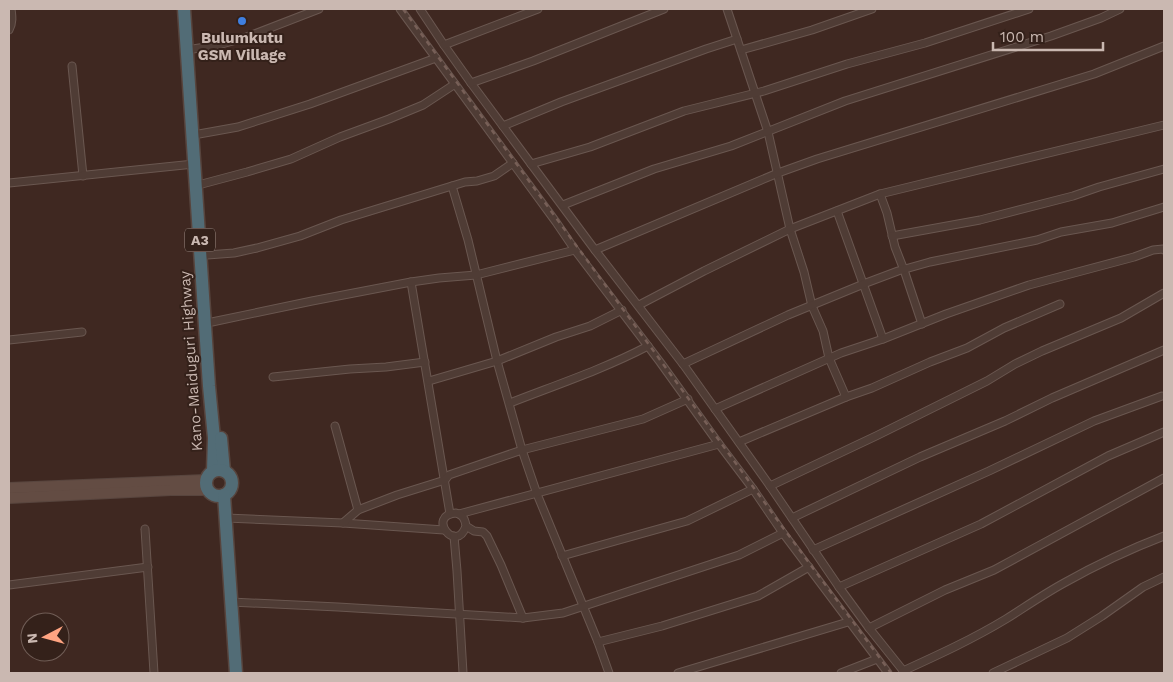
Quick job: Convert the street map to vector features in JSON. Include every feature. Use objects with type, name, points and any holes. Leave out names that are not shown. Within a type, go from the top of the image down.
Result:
[{"type":"highway","name":"Kano-Maiduguri Highway","points":[[184,9],[194,164],[212,322],[215,484],[226,518],[236,673]]},
{"type":"highway","name":"Kano-Maiduguri Highway","points":[[190,9],[207,255],[206,282],[215,484],[220,532],[228,673]]},
{"type":"street","points":[[9,30],[12,17],[11,9]]},
{"type":"street","points":[[193,49],[244,38],[319,9]]},
{"type":"street","points":[[400,9],[575,250],[688,399],[848,622],[888,673]]},
{"type":"street","points":[[420,9],[471,83],[531,164],[683,364],[813,550],[869,628],[904,672],[1005,620],[1063,583],[1143,544],[1164,536]]},
{"type":"street","points":[[444,45],[538,9]]},
{"type":"street","points":[[471,83],[664,9]]},
{"type":"street","points":[[728,9],[768,132],[790,229],[804,272],[812,306],[823,331],[829,358],[846,396]]},
{"type":"street","points":[[741,50],[812,30],[872,9]]},
{"type":"street","points":[[531,164],[590,147],[684,111],[754,93],[847,64],[925,43],[1029,9]]},
{"type":"street","points":[[563,205],[654,170],[731,146],[844,101],[1051,36],[1120,9]]},
{"type":"street","points":[[503,126],[561,102],[737,39]]},
{"type":"street","points":[[595,250],[818,159],[1094,74],[1164,46]]},
{"type":"street","points":[[198,134],[238,127],[310,104],[436,58]]},
{"type":"street","points":[[72,66],[82,176]]},
{"type":"street","points":[[202,184],[290,159],[423,105],[455,84]]},
{"type":"street","points":[[639,306],[704,271],[790,229],[880,194],[1164,125]]},
{"type":"street","points":[[207,255],[234,253],[300,236],[341,220],[465,182],[494,176],[513,163]]},
{"type":"street","points":[[9,184],[194,164]]},
{"type":"street","points":[[892,236],[980,220],[1074,196],[1164,169]]},
{"type":"street","points":[[452,186],[468,240],[497,362],[522,450],[537,494],[609,673]]},
{"type":"street","points":[[880,194],[895,247],[922,324]]},
{"type":"street","points":[[683,364],[760,328],[864,284],[904,270],[930,262],[1037,240],[1061,232],[1112,223],[1164,207]]},
{"type":"street","points":[[837,211],[883,339]]},
{"type":"street","points":[[212,322],[312,300],[411,282],[476,275],[575,250]]},
{"type":"street","points":[[715,409],[841,352],[883,339],[946,314],[1029,285],[1134,257],[1153,250],[1164,250]]},
{"type":"street","points":[[411,282],[450,514]]},
{"type":"street","points":[[770,486],[979,385],[1042,351],[1121,318],[1164,293]]},
{"type":"street","points":[[739,442],[846,396],[872,388],[967,348],[1004,328],[1060,304]]},
{"type":"street","points":[[428,381],[497,362],[556,337],[590,326],[622,310]]},
{"type":"street","points":[[9,340],[82,332]]},
{"type":"street","points":[[510,403],[594,371],[648,346]]},
{"type":"street","points":[[792,518],[920,456],[1164,350]]},
{"type":"street","points":[[274,377],[425,362]]},
{"type":"street","points":[[813,550],[1094,421],[1162,396]]},
{"type":"street","points":[[343,523],[358,510],[444,480],[449,475],[522,450],[643,419],[688,399]]},
{"type":"street","points":[[335,426],[358,510]]},
{"type":"street","points":[[840,587],[981,524],[1108,456],[1164,432]]},
{"type":"street","points":[[466,526],[461,534],[454,536],[444,530],[443,524],[450,514],[459,514],[537,494],[719,444]]},
{"type":"street","points":[[869,628],[944,590],[994,570],[1164,478]]},
{"type":"street","points":[[9,488],[215,484]]},
{"type":"street","points":[[9,498],[161,490],[215,484]]},
{"type":"street","points":[[562,556],[688,521],[753,489]]},
{"type":"street","points":[[459,514],[464,519],[466,526],[474,531],[483,532],[487,536],[523,618]]},
{"type":"street","points":[[226,518],[444,530]]},
{"type":"street","points":[[146,530],[154,673]]},
{"type":"street","points":[[231,602],[523,618],[563,613],[739,555],[783,533]]},
{"type":"street","points":[[454,536],[463,673]]},
{"type":"street","points":[[9,585],[148,566]]},
{"type":"street","points":[[598,642],[662,626],[758,596],[808,567]]},
{"type":"street","points":[[994,673],[1067,638],[1143,587],[1164,577]]},
{"type":"street","points":[[678,673],[848,622]]},
{"type":"street","points":[[841,673],[877,658]]},
{"type":"railway","points":[[403,9],[891,673]]},
{"type":"place","name":"Bulumkutu GSM Village","points":[[242,21]]}]
